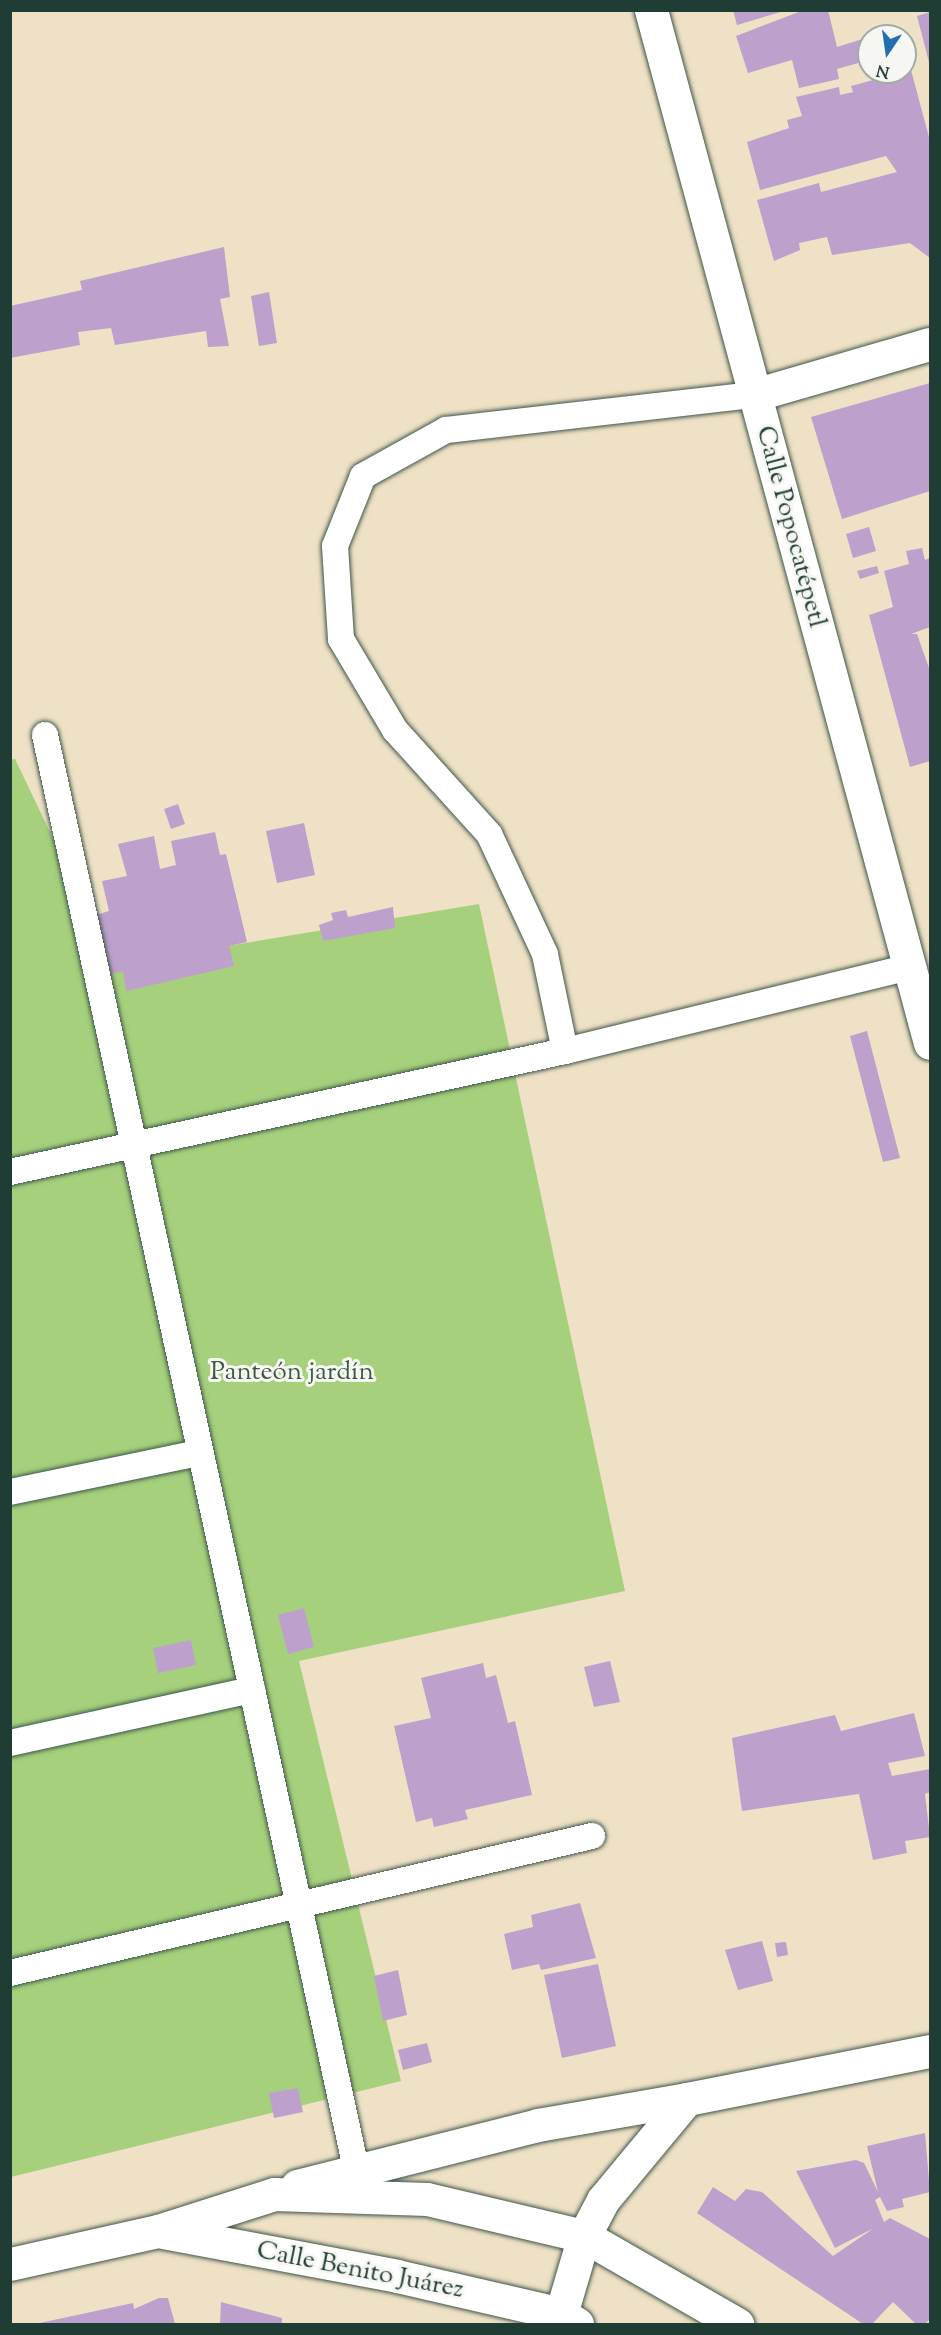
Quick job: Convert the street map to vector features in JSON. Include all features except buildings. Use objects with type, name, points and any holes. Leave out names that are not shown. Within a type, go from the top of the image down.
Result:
[{"type":"main road","name":"Calle Popocatépetl","points":[[651,10],[930,1043]]},
{"type":"main road","points":[[754,395],[930,344]]},
{"type":"main road","points":[[274,2194],[356,2169],[538,2125],[687,2099],[930,2051]]},
{"type":"main road","points":[[565,2321],[584,2236],[626,2166],[687,2099]]},
{"type":"main road","name":"Calle Benito Juárez","points":[[10,2264],[158,2231],[274,2194],[427,2199],[584,2236],[736,2325]]},
{"type":"main road","name":"Calle Benito Juárez","points":[[158,2231],[398,2276],[565,2321]]},
{"type":"lane","points":[[566,1051],[545,954],[489,834],[395,730],[341,639],[335,546],[363,476],[446,430],[754,395]]},
{"type":"lane","points":[[45,735],[356,2169]]},
{"type":"lane","points":[[10,1172],[136,1147],[566,1051],[910,967]]},
{"type":"lane","points":[[10,1492],[199,1453]]},
{"type":"lane","points":[[10,1743],[252,1690]]},
{"type":"lane","points":[[10,1973],[592,1836]]},
{"type":"green space","name":"Panteón jardín","points":[[15,759],[114,965],[479,904],[625,1591],[299,1661],[401,2081],[11,2177],[10,760]]}]
